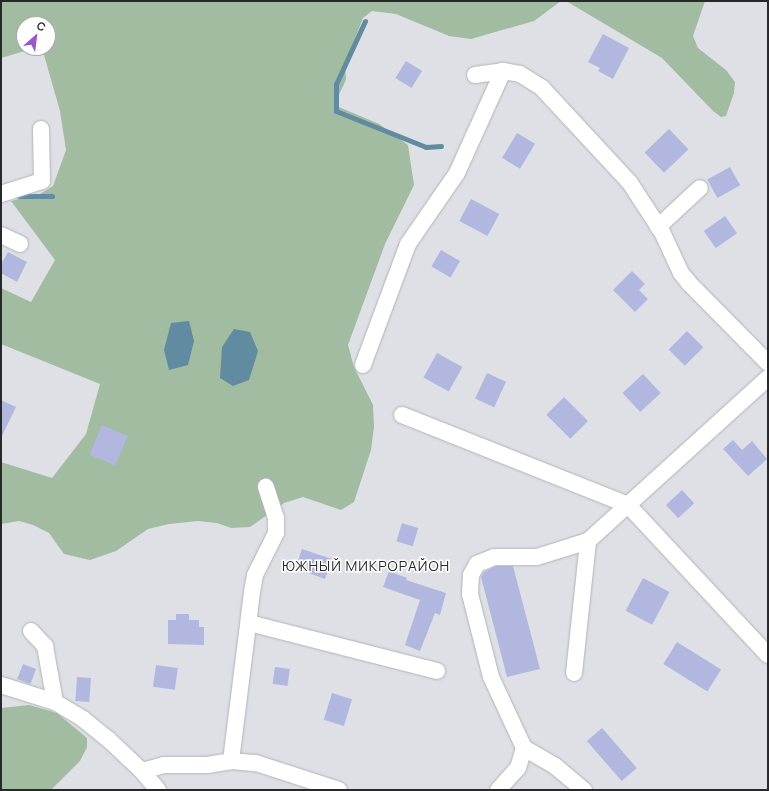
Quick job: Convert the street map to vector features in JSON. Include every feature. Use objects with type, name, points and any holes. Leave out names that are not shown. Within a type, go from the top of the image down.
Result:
[{"type":"street","points":[[475,75],[503,71],[520,74],[542,88],[601,149],[630,183],[658,227],[689,283],[768,363]]},
{"type":"street","points":[[363,365],[408,244],[457,173],[503,71]]},
{"type":"street","points":[[2,189],[42,180],[41,129]]},
{"type":"street","points":[[658,227],[700,188]]},
{"type":"street","points":[[1,235],[20,244]]},
{"type":"street","points":[[584,790],[555,766],[524,748],[491,677],[470,594],[471,575],[477,564],[494,557],[537,557],[588,541],[768,378]]},
{"type":"street","points":[[402,414],[628,505],[768,655]]},
{"type":"street","points":[[231,761],[255,575],[276,533],[276,518],[266,487]]},
{"type":"street","points":[[574,673],[588,541]]},
{"type":"street","points":[[249,623],[437,671]]},
{"type":"street","points":[[31,631],[45,646],[55,702]]},
{"type":"street","points":[[1,685],[55,702],[108,739],[142,771],[158,790]]},
{"type":"street","points":[[498,790],[518,768],[524,748]]},
{"type":"street","points":[[142,771],[164,765],[207,765],[231,761],[256,763],[340,790]]},
{"type":"green space","points":[[1,1],[561,1],[534,21],[471,39],[449,36],[396,14],[372,11],[363,18],[345,65],[346,80],[334,105],[379,124],[408,145],[414,185],[385,244],[348,345],[354,367],[373,405],[374,427],[371,450],[354,502],[341,510],[303,497],[284,503],[250,527],[231,528],[217,523],[198,521],[169,524],[148,529],[116,551],[90,560],[64,554],[49,533],[33,525],[19,521],[1,524],[1,462],[52,478],[86,434],[100,384],[1,344],[1,288],[31,302],[55,260],[11,201],[40,194],[53,186],[66,150],[60,111],[44,56],[56,56],[56,16],[16,16],[16,54],[1,58]]},
{"type":"green space","points":[[566,1],[705,1],[693,36],[698,48],[726,70],[735,82],[734,93],[726,116],[721,117],[713,111],[662,58]]},
{"type":"green space","points":[[29,705],[57,713],[87,738],[87,747],[80,761],[51,790],[1,790],[1,708]]},
{"type":"water","points":[[189,321],[194,341],[188,365],[169,370],[164,350],[171,323]]},
{"type":"water","points":[[234,329],[250,332],[258,351],[249,380],[233,386],[220,378],[222,347]]},
{"type":"building","points":[[603,34],[629,48],[613,79],[598,71],[600,68],[588,62]]},
{"type":"building","points":[[406,61],[422,71],[412,88],[395,78]]},
{"type":"building","points":[[669,129],[688,149],[664,173],[645,153]]},
{"type":"building","points":[[517,133],[535,144],[520,169],[502,158]]},
{"type":"building","points":[[730,167],[740,185],[717,198],[707,180]]},
{"type":"building","points":[[471,199],[499,214],[488,236],[459,221]]},
{"type":"building","points":[[725,216],[737,233],[716,248],[704,231]]},
{"type":"building","points":[[441,250],[460,261],[451,277],[432,266]]},
{"type":"building","points":[[8,252],[27,262],[17,282],[1,273],[1,264]]},
{"type":"building","points":[[632,271],[645,284],[639,290],[648,299],[635,312],[613,290]]},
{"type":"building","points":[[687,331],[703,347],[685,366],[669,349]]},
{"type":"building","points":[[437,353],[462,367],[449,392],[423,377]]},
{"type":"building","points":[[487,373],[506,382],[494,407],[475,398]]},
{"type":"building","points":[[643,374],[661,393],[640,412],[623,393]]},
{"type":"building","points":[[564,397],[588,421],[570,439],[546,415]]},
{"type":"building","points":[[1,400],[16,407],[1,438]]},
{"type":"building","points":[[102,425],[128,436],[115,465],[89,454]]},
{"type":"building","points":[[733,440],[742,450],[752,441],[767,459],[748,476],[723,449]]},
{"type":"building","points":[[682,490],[694,503],[678,518],[666,505]]},
{"type":"building","points":[[402,523],[418,528],[413,546],[396,541]]},
{"type":"building","points":[[302,549],[332,559],[325,579],[306,572],[308,565],[298,561]]},
{"type":"building","points":[[496,566],[513,566],[540,669],[507,677],[481,577],[484,572]]},
{"type":"building","points":[[389,571],[407,578],[406,580],[446,593],[440,615],[435,613],[420,651],[405,645],[420,600],[383,587]]},
{"type":"building","points":[[643,578],[669,592],[652,625],[626,611]]},
{"type":"building","points":[[176,614],[189,614],[189,620],[199,620],[199,627],[204,627],[204,645],[168,644],[168,620],[176,620]]},
{"type":"building","points":[[677,642],[721,670],[707,692],[663,664]]},
{"type":"building","points":[[23,664],[36,669],[30,684],[17,679]]},
{"type":"building","points":[[156,665],[178,668],[175,690],[153,687]]},
{"type":"building","points":[[275,667],[290,669],[287,686],[273,684]]},
{"type":"building","points":[[77,677],[91,678],[89,702],[75,701]]},
{"type":"building","points":[[332,693],[352,699],[344,726],[324,720]]},
{"type":"building","points":[[602,728],[637,768],[622,781],[587,741]]},
{"type":"waterway","points":[[365,21],[336,84],[336,111],[426,147],[441,146]]},
{"type":"waterway","points":[[19,196],[52,196]]},
{"type":"district","name":"ЮЖНЫЙ МИКРОРАЙОН","points":[[366,566]]}]
